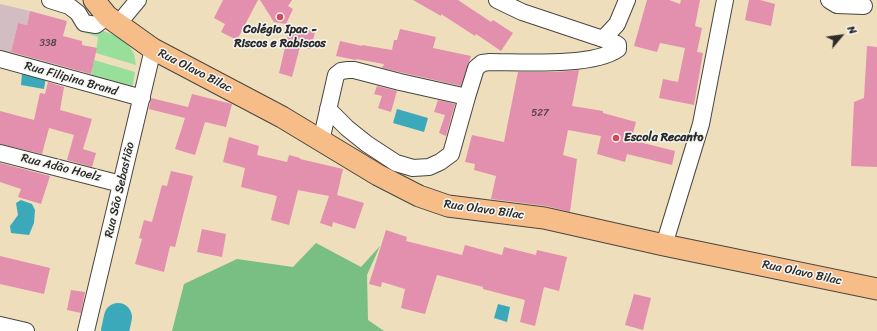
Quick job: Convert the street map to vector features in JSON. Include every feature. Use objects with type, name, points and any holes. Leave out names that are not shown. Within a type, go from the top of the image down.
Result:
[{"type":"main road","name":"Rua Olavo Bilac","points":[[94,0],[113,20],[153,49],[282,117],[378,175],[419,196],[448,206],[544,218],[664,245],[877,288]]},
{"type":"street","points":[[50,0],[69,6],[78,13],[84,23],[96,25],[113,20],[138,0]]},
{"type":"street","points":[[328,109],[367,144],[396,163],[413,168],[429,167],[440,162],[451,154],[476,68],[482,63],[585,60],[609,54],[618,49],[618,45],[615,43],[522,12],[497,0]]},
{"type":"street","points":[[603,39],[617,24],[627,0]]},
{"type":"street","points":[[664,245],[700,124],[725,0]]},
{"type":"street","points":[[830,0],[837,5],[864,6]]},
{"type":"street","name":"Rua São Sebastião","points":[[86,331],[153,49]]},
{"type":"street","name":"Rua Filipina Brand","points":[[0,59],[142,98]]},
{"type":"street","points":[[321,140],[336,76],[341,71],[360,71],[400,82],[467,97]]},
{"type":"street","name":"Rua Adão Hoelz","points":[[0,153],[122,184]]},
{"type":"street","points":[[0,325],[26,331]]},
{"type":"shaded area","points":[[0,4],[30,11],[27,25],[18,23],[10,56],[0,54]]},
{"type":"green space","points":[[100,30],[123,40],[134,53],[136,65],[96,53],[98,37],[83,32]]},
{"type":"green space","points":[[94,60],[135,72],[131,94],[78,73],[91,76]]},
{"type":"green space","points":[[316,243],[361,267],[380,246],[367,275],[368,320],[384,331],[172,331],[184,284],[237,259],[293,267]]},
{"type":"water","points":[[22,74],[46,77],[44,89],[21,85]]},
{"type":"water","points":[[397,109],[428,118],[424,132],[393,123]]},
{"type":"water","points":[[21,200],[32,204],[35,210],[34,223],[29,235],[11,233],[10,226],[18,215],[16,203]]},
{"type":"water","points":[[498,304],[510,307],[507,322],[494,318]]},
{"type":"building","points":[[223,0],[258,0],[237,40],[221,32],[225,24],[214,18]]},
{"type":"building","name":"Colégio Ipac - Riscos e Rabiscos","points":[[260,0],[292,0],[288,6],[293,9],[286,24],[274,22]]},
{"type":"building","points":[[413,0],[458,0],[491,22],[493,20],[513,33],[501,51],[476,34],[475,36],[441,14],[441,16]]},
{"type":"building","points":[[647,0],[669,0],[680,4],[681,0],[700,0],[695,26],[702,28],[697,52],[703,53],[694,105],[659,98],[663,79],[678,82],[685,48],[660,43],[657,52],[634,46]]},
{"type":"building","points":[[749,0],[760,0],[775,4],[771,26],[745,20]]},
{"type":"building","points":[[30,11],[67,21],[63,36],[82,41],[82,45],[97,48],[91,74],[11,52],[18,23],[27,25]]},
{"type":"building","points":[[290,26],[315,32],[311,49],[300,47],[292,77],[279,73]]},
{"type":"building","points":[[400,29],[436,37],[433,48],[471,56],[461,86],[382,68],[384,64],[336,56],[340,41],[392,50],[394,40],[397,40]]},
{"type":"building","points":[[867,46],[877,47],[877,167],[851,166],[854,102],[864,98]]},
{"type":"building","points":[[579,70],[572,106],[603,111],[603,113],[636,122],[631,140],[675,151],[672,165],[627,154],[625,162],[597,154],[601,136],[568,130],[563,155],[577,159],[570,212],[546,206],[491,199],[496,176],[474,170],[475,164],[465,162],[472,135],[504,142],[518,72],[556,72]]},
{"type":"building","points":[[48,82],[64,87],[60,110],[92,119],[83,149],[96,153],[92,167],[67,160],[74,135],[49,128],[42,154],[0,144],[0,111],[34,120],[40,93],[45,94]]},
{"type":"building","points":[[377,86],[397,91],[391,112],[378,108],[382,96],[374,94]]},
{"type":"building","points":[[192,94],[232,104],[226,127],[205,122],[195,155],[175,149],[185,118],[149,109],[151,98],[188,107]]},
{"type":"building","points":[[438,100],[455,104],[446,136],[439,133],[445,115],[434,112]]},
{"type":"building","points":[[229,137],[259,146],[257,155],[287,162],[289,155],[343,169],[337,195],[364,203],[355,229],[333,222],[332,227],[320,223],[329,196],[298,190],[289,225],[271,220],[277,196],[241,187],[245,168],[223,162]]},
{"type":"building","points":[[0,163],[50,176],[41,204],[18,197],[21,189],[0,182]]},
{"type":"building","points":[[171,171],[193,176],[175,247],[170,246],[164,272],[135,264],[142,239],[139,238],[144,220],[152,222],[162,185],[167,186]]},
{"type":"building","points":[[202,229],[226,234],[222,257],[197,252]]},
{"type":"building","points":[[386,230],[407,237],[406,241],[462,255],[465,245],[502,255],[504,247],[536,255],[537,250],[567,257],[559,291],[544,287],[535,326],[520,322],[525,300],[437,275],[425,314],[401,308],[405,289],[382,282],[381,287],[369,284]]},
{"type":"building","points":[[0,256],[50,268],[44,294],[0,284]]},
{"type":"building","points":[[71,290],[85,292],[81,313],[67,310]]},
{"type":"building","points":[[634,294],[651,298],[643,330],[625,325]]},
{"type":"waterway","points":[[115,331],[118,317]]},
{"type":"place","name":"Colégio Ipac - Riscos e Rabiscos","points":[[280,17]]},
{"type":"place","name":"Escola Recanto","points":[[616,138]]}]
